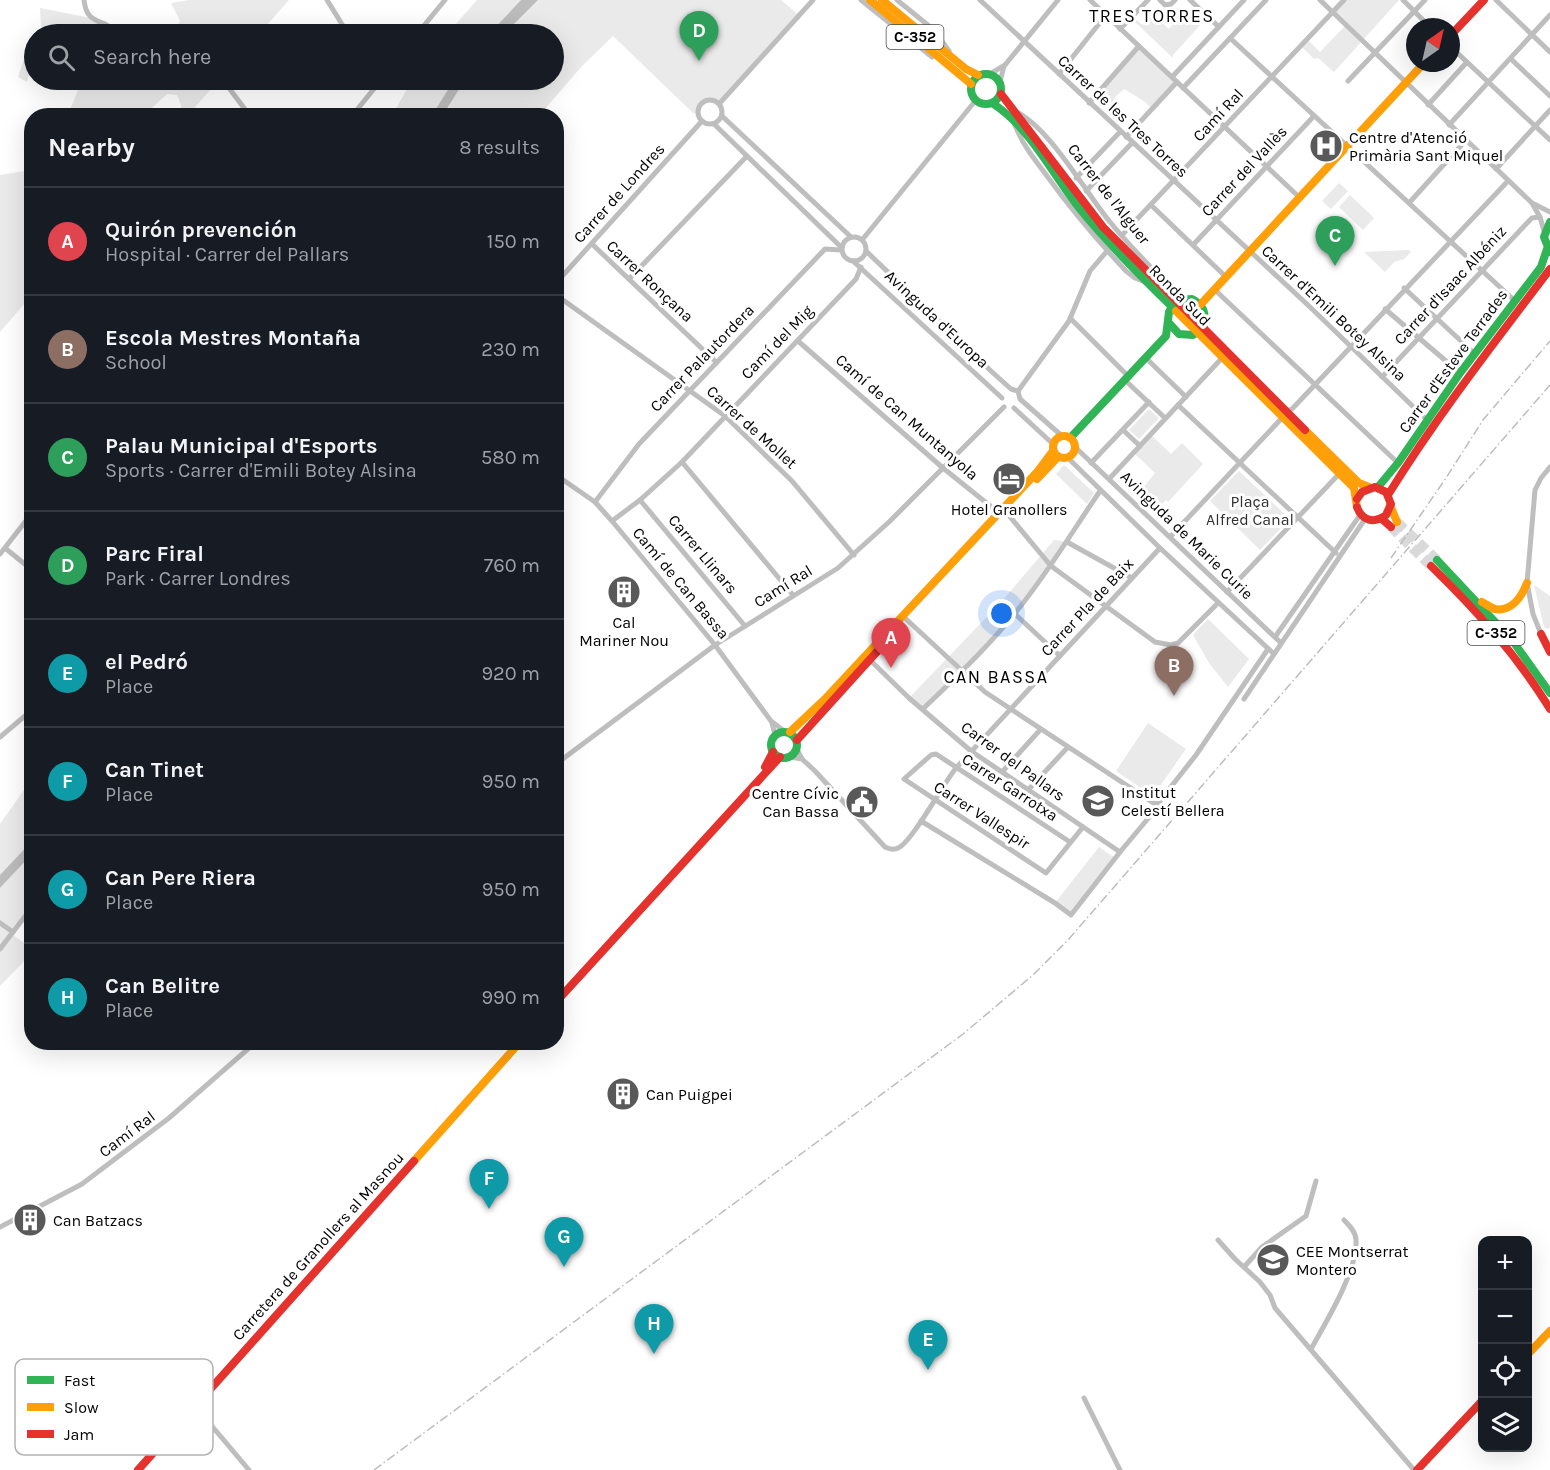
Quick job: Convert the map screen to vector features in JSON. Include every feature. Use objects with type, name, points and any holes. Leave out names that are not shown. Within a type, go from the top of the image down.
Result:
[{"type":"main road","name":"C-352","points":[[870,0],[950,60],[978,75]]},
{"type":"main road","name":"C-352","points":[[882,0],[950,60],[971,84],[971,93],[976,100]]},
{"type":"main road","points":[[1460,25],[1484,0]]},
{"type":"main road","points":[[1201,304],[1416,72]]},
{"type":"main road","points":[[971,84],[978,75],[990,74],[1000,82],[1001,94],[992,103],[984,104],[976,100]]},
{"type":"main road","name":"Ronda Sud","points":[[1001,94],[1103,227],[1176,303],[1222,358],[1359,483],[1374,487]]},
{"type":"main road","name":"Ronda Sud","points":[[992,103],[1013,121],[1107,242],[1147,283],[1176,303]]},
{"type":"main road","points":[[1549,251],[1545,244],[1544,232],[1550,222]]},
{"type":"main road","name":"Carrer d'Esteve Terrades","points":[[1374,487],[1398,463],[1460,373],[1541,267],[1549,251]]},
{"type":"main road","name":"Carrer d'Esteve Terrades","points":[[1388,495],[1420,444],[1465,381],[1550,269]]},
{"type":"main road","points":[[776,755],[790,757],[797,744],[1038,471],[1128,380],[1166,336],[1168,322],[1176,303],[1191,299],[1201,304],[1206,314],[1200,331],[1186,337],[1176,334],[1168,322]]},
{"type":"main road","name":"Ronda Sud","points":[[1200,331],[1284,414],[1354,488],[1357,499]]},
{"type":"main road","points":[[1128,380],[1176,334]]},
{"type":"main road","points":[[1058,453],[1071,440]]},
{"type":"main road","points":[[1382,519],[1394,525],[1388,495],[1374,487],[1362,491],[1357,499],[1358,510],[1363,517],[1371,521],[1386,516],[1390,506]]},
{"type":"main road","points":[[776,755],[771,741],[775,735],[787,732],[825,699],[1002,512]]},
{"type":"main road","name":"C-352","points":[[1550,693],[1518,647],[1474,597],[1434,563],[1501,638],[1550,709]]},
{"type":"main road","points":[[1474,597],[1490,606],[1503,609],[1516,602],[1527,583]]},
{"type":"main road","points":[[1541,634],[1550,652]]},
{"type":"main road","points":[[787,732],[797,744]]},
{"type":"main road","points":[[564,993],[715,828],[776,755]]},
{"type":"main road","name":"Carretera de Granollers al Masnou","points":[[213,1386],[513,1050]]},
{"type":"main road","points":[[1532,1349],[1550,1331]]},
{"type":"main road","points":[[1415,1470],[1478,1405]]},
{"type":"main road","name":"Carretera de Granollers al Masnou","points":[[138,1470],[151,1455]]},
{"type":"street","points":[[84,0],[85,10],[89,16],[104,24]]},
{"type":"street","points":[[327,0],[342,24]]},
{"type":"street","points":[[425,24],[445,0]]},
{"type":"street","points":[[719,104],[813,0]]},
{"type":"street","points":[[861,0],[926,54],[950,60]]},
{"type":"street","points":[[897,0],[904,2],[934,30],[950,60]]},
{"type":"street","name":"Carrer de les Tres Torres","points":[[980,0],[1249,251]]},
{"type":"street","points":[[987,7],[992,0]]},
{"type":"street","points":[[990,74],[1005,65],[1058,0]]},
{"type":"street","points":[[1090,0],[1299,197]]},
{"type":"street","points":[[1120,29],[1148,0]]},
{"type":"street","points":[[1160,0],[1166,5],[1171,4],[1174,0]]},
{"type":"street","points":[[1190,0],[1218,27]]},
{"type":"street","points":[[1172,77],[1244,0]]},
{"type":"street","points":[[1183,88],[1266,0]]},
{"type":"street","points":[[1320,0],[1532,203],[1540,217],[1544,232]]},
{"type":"street","name":"Camí Ral","points":[[1122,236],[1344,0]]},
{"type":"street","points":[[1403,0],[1421,18]]},
{"type":"street","points":[[1348,81],[1425,0]]},
{"type":"street","points":[[1496,0],[1550,52]]},
{"type":"street","points":[[1059,74],[1106,15]]},
{"type":"street","points":[[1449,124],[1550,15]]},
{"type":"street","points":[[1230,38],[1515,301]]},
{"type":"street","points":[[1089,102],[1138,46]]},
{"type":"street","points":[[1460,55],[1550,140]]},
{"type":"street","points":[[1511,59],[1550,96]]},
{"type":"street","points":[[1428,105],[1467,62]]},
{"type":"street","points":[[1000,82],[1005,65]]},
{"type":"street","points":[[1126,137],[1177,82]]},
{"type":"street","points":[[230,90],[244,108]]},
{"type":"street","points":[[358,108],[371,90]]},
{"type":"street","points":[[711,100],[719,104],[722,116],[850,237],[862,240],[866,251],[860,260],[853,261],[845,258],[841,249],[822,229],[714,124],[702,121],[698,114],[703,103],[711,100]]},
{"type":"street","points":[[862,240],[976,100]]},
{"type":"street","name":"Carrer de l'Alguer","points":[[1012,110],[1024,115],[1040,128],[1086,191],[1176,303]]},
{"type":"street","points":[[1496,169],[1550,110]]},
{"type":"street","points":[[714,124],[722,116]]},
{"type":"street","name":"Carrer del Vallès","points":[[1193,245],[1314,116]]},
{"type":"street","name":"Carrer de Londres","points":[[564,275],[702,121]]},
{"type":"street","points":[[1013,121],[1018,135],[1031,155],[1107,251],[1126,271],[1147,283]]},
{"type":"street","points":[[1076,177],[1120,132]]},
{"type":"street","points":[[1409,203],[1466,140]]},
{"type":"street","points":[[1086,191],[1132,143]]},
{"type":"street","points":[[629,279],[747,156]]},
{"type":"street","points":[[1170,537],[1284,414],[1292,409],[1404,288],[1509,181]]},
{"type":"street","points":[[1532,203],[1550,212]]},
{"type":"street","points":[[1151,205],[1226,277]]},
{"type":"street","name":"Carrer d'Isaac Albéniz","points":[[1382,377],[1532,218],[1540,217]]},
{"type":"street","points":[[822,229],[826,236],[825,249],[841,249]]},
{"type":"street","points":[[841,249],[845,240],[850,237]]},
{"type":"street","name":"Carrer Ronçana","points":[[592,244],[716,362]]},
{"type":"street","name":"Carrer Palautordera","points":[[595,502],[639,444],[825,249]]},
{"type":"street","name":"Avinguda d'Europa","points":[[866,251],[1014,390]]},
{"type":"street","points":[[1058,453],[1014,408],[1004,406],[1002,399],[1005,393],[1014,390],[1051,347],[1070,318],[1090,271],[1107,251]]},
{"type":"street","name":"Carrer d'Emili Botey Alsina","points":[[1249,251],[1427,420]]},
{"type":"street","name":"Avinguda d'Europa","points":[[853,261],[1002,399]]},
{"type":"street","name":"Camí del Mig","points":[[612,521],[640,500],[682,462],[856,279],[861,267]]},
{"type":"street","points":[[856,279],[868,276],[874,278]]},
{"type":"street","points":[[1404,288],[1475,354]]},
{"type":"street","points":[[1214,290],[1398,463]]},
{"type":"street","name":"Carrer de Mollet","points":[[564,301],[725,416],[792,481],[854,555]]},
{"type":"street","points":[[1385,309],[1460,373]]},
{"type":"street","points":[[1070,318],[1165,418]]},
{"type":"street","name":"Camí de Can Muntanyola","points":[[798,341],[943,468],[1002,512],[1051,566],[1155,642],[1171,645],[1184,639],[1218,603]]},
{"type":"street","points":[[1109,479],[1222,358]]},
{"type":"street","points":[[1149,361],[1186,397]]},
{"type":"street","points":[[1014,390],[1020,399],[1071,440]]},
{"type":"street","points":[[1014,408],[1020,399]]},
{"type":"street","points":[[1091,462],[1149,402]]},
{"type":"street","points":[[1178,405],[1336,553]]},
{"type":"street","name":"Camí Ral","points":[[564,758],[715,645],[838,568],[854,555],[1004,406]]},
{"type":"street","points":[[1123,430],[1140,446]]},
{"type":"street","name":"Avinguda de Marie Curie","points":[[1071,440],[1091,462],[1281,643]]},
{"type":"street","name":"Avinguda de Marie Curie","points":[[1058,453],[1268,649]]},
{"type":"street","points":[[682,462],[793,595]]},
{"type":"street","points":[[1541,634],[1533,614],[1527,583],[1535,490],[1540,478],[1550,467]]},
{"type":"street","points":[[1227,592],[1339,474]]},
{"type":"street","name":"Camí de Can Bassa","points":[[564,481],[595,502],[612,521],[715,645],[771,721],[787,732]]},
{"type":"street","points":[[923,709],[962,672],[1015,614],[1051,566],[1100,491]]},
{"type":"street","name":"Carrer Llinars","points":[[640,500],[745,626]]},
{"type":"street","points":[[1275,637],[1363,517]]},
{"type":"street","points":[[1244,699],[1363,517]]},
{"type":"street","points":[[0,554],[24,523]]},
{"type":"street","points":[[1067,542],[1132,578]]},
{"type":"street","points":[[5,548],[24,563]]},
{"type":"street","name":"Carrer Pla de Baix","points":[[934,800],[971,751],[1160,548]]},
{"type":"street","points":[[1015,614],[1060,656]]},
{"type":"street","points":[[906,619],[985,692],[1158,806]]},
{"type":"street","points":[[921,822],[1071,915],[1202,747],[1268,649],[1274,654]]},
{"type":"street","name":"Carrer del Pallars","points":[[870,660],[971,751],[1120,852]]},
{"type":"street","points":[[0,737],[24,717]]},
{"type":"street","name":"Camí de Can Bassa","points":[[771,721],[775,735]]},
{"type":"street","points":[[1002,772],[1040,730]]},
{"type":"street","points":[[797,744],[802,759],[816,771],[885,848],[891,849],[903,845],[934,800]]},
{"type":"street","points":[[1028,790],[1068,747]]},
{"type":"street","name":"Carrer Garrotxa","points":[[904,779],[931,755],[936,754],[1070,843]]},
{"type":"street","points":[[790,757],[802,759]]},
{"type":"street","name":"Carrer Vallespir","points":[[904,779],[1046,873],[1070,843]]},
{"type":"street","points":[[1070,843],[1083,827]]},
{"type":"street","points":[[0,950],[24,918]]},
{"type":"street","points":[[0,923],[13,932]]},
{"type":"street","name":"Camí Ral","points":[[0,1227],[82,1184],[169,1118],[247,1050]]},
{"type":"street","points":[[1244,1267],[1262,1247],[1306,1216],[1316,1181]]},
{"type":"street","points":[[1311,1349],[1338,1300],[1354,1254],[1355,1236],[1344,1220]]},
{"type":"street","points":[[1218,1240],[1260,1282],[1270,1295],[1275,1308],[1415,1470]]},
{"type":"street","points":[[1084,1398],[1120,1470]]},
{"type":"street","points":[[213,1427],[249,1470]]},
{"type":"green space","points":[[189,0],[289,0],[268,24],[178,24],[180,21],[171,3]]},
{"type":"green space","points":[[477,0],[521,0],[498,24],[456,24]]},
{"type":"green space","points":[[538,0],[781,0],[801,17],[719,104],[715,101],[707,101],[700,106],[698,114],[693,113],[613,36],[564,87],[564,24],[514,24]]},
{"type":"green space","points":[[1344,0],[1399,0],[1334,72],[1318,58],[1314,59],[1301,46],[1307,39],[1320,52],[1346,25],[1333,12]]},
{"type":"green space","points":[[40,8],[106,21],[110,24],[41,24]]},
{"type":"green space","points":[[1146,8],[1169,29],[1187,9],[1202,23],[1173,55],[1173,58],[1134,21],[1135,19],[1143,25],[1151,16],[1144,9]]},
{"type":"green space","points":[[1139,46],[1177,82],[1152,109],[1144,101],[1124,89],[1115,97],[1113,104],[1099,91]]},
{"type":"green space","points":[[24,59],[24,80],[18,77]]},
{"type":"green space","points":[[78,90],[210,90],[194,108],[181,108],[177,95],[167,94],[152,108],[71,108]]},
{"type":"green space","points":[[406,90],[448,90],[436,108],[396,108]]},
{"type":"green space","points":[[459,90],[561,90],[546,108],[448,108]]},
{"type":"green space","points":[[24,171],[24,304],[0,332],[0,175]]},
{"type":"green space","points":[[1339,183],[1348,191],[1331,209],[1322,201]]},
{"type":"green space","points":[[1350,195],[1374,218],[1363,230],[1339,207]]},
{"type":"green space","points":[[1409,250],[1411,252],[1404,259],[1394,262],[1385,272],[1364,252]]},
{"type":"green space","points":[[1149,409],[1159,418],[1139,439],[1129,430]]},
{"type":"green space","points":[[1151,435],[1171,454],[1182,443],[1203,464],[1168,502],[1166,500],[1157,509],[1140,492],[1155,473],[1134,453]]},
{"type":"green space","points":[[1064,465],[1094,493],[1087,504],[1056,474]]},
{"type":"green space","name":"Plaça Alfred Canal","points":[[1239,471],[1290,519],[1260,550],[1210,501]]},
{"type":"green space","points":[[1054,540],[1067,542],[1015,614],[923,709],[909,698],[1003,600]]},
{"type":"green space","points":[[1534,585],[1550,596],[1550,627],[1548,629],[1544,627]]},
{"type":"green space","points":[[1208,619],[1249,659],[1228,687],[1209,663],[1193,635]]},
{"type":"green space","points":[[1148,723],[1186,749],[1153,796],[1116,771]]},
{"type":"green space","points":[[24,790],[24,849],[0,875],[0,824]]},
{"type":"green space","points":[[1099,847],[1115,858],[1071,915],[1055,903]]},
{"type":"green space","points":[[24,862],[24,913],[9,932],[24,943],[24,961],[0,986],[0,888]]},
{"type":"shaded area","points":[[521,0],[538,0],[514,24],[498,24]]},
{"type":"shaded area","points":[[448,90],[459,90],[447,108],[436,108]]},
{"type":"shaded area","points":[[24,849],[24,862],[0,888],[0,875]]},
{"type":"tunnel","points":[[1397,522],[1437,560]]},
{"type":"tunnel","points":[[1391,527],[1431,566]]},
{"type":"railway","points":[[1391,558],[1483,420],[1550,341]]},
{"type":"railway","points":[[374,1470],[963,1034],[1033,975],[1068,940],[1550,385]]},
{"type":"traffic: fast","points":[[986,74],[997,78],[1001,89],[997,100],[986,104],[975,100],[971,89],[975,78],[986,74]]},
{"type":"traffic: fast","points":[[992,103],[1006,113],[1030,138],[1091,223],[1176,311]]},
{"type":"traffic: fast","points":[[1550,222],[1544,237],[1550,252]]},
{"type":"traffic: fast","points":[[1378,487],[1398,463],[1460,373],[1541,267],[1547,249]]},
{"type":"traffic: fast","points":[[1072,436],[1166,336],[1169,312],[1173,305],[1179,300],[1192,299],[1204,311],[1203,328],[1193,335],[1179,334],[1168,322]]},
{"type":"traffic: fast","points":[[1437,560],[1512,640],[1550,693]]},
{"type":"traffic: fast","points":[[784,732],[794,735],[797,745],[794,755],[784,758],[774,755],[771,745],[774,735],[784,732]]},
{"type":"traffic: slow","points":[[870,0],[971,84]]},
{"type":"traffic: slow","points":[[882,0],[966,69],[978,75]]},
{"type":"traffic: slow","points":[[1201,304],[1416,72]]},
{"type":"traffic: slow","points":[[1176,311],[1354,488],[1357,507]]},
{"type":"traffic: slow","points":[[1305,430],[1359,483],[1369,487]]},
{"type":"traffic: slow","points":[[1064,436],[1072,439],[1075,447],[1072,455],[1064,458],[1056,455],[1053,447],[1056,439],[1064,436]]},
{"type":"traffic: slow","points":[[790,732],[825,699],[1038,471],[1053,451]]},
{"type":"traffic: slow","points":[[1037,479],[1058,457]]},
{"type":"traffic: slow","points":[[1390,505],[1397,522]]},
{"type":"traffic: slow","points":[[1482,602],[1495,609],[1511,606],[1519,598],[1527,583]]},
{"type":"traffic: slow","points":[[414,1161],[513,1050]]},
{"type":"traffic: slow","points":[[1532,1350],[1550,1331]]},
{"type":"traffic: jam","points":[[1460,25],[1484,0]]},
{"type":"traffic: jam","points":[[1001,94],[1103,227],[1305,430]]},
{"type":"traffic: jam","points":[[1388,495],[1446,408],[1550,269]]},
{"type":"traffic: jam","points":[[1357,499],[1362,492],[1375,487],[1386,492],[1391,504],[1386,515],[1377,520],[1365,518],[1357,507]]},
{"type":"traffic: jam","points":[[1382,519],[1391,527]]},
{"type":"traffic: jam","points":[[1431,566],[1495,634],[1524,670],[1550,709]]},
{"type":"traffic: jam","points":[[1541,634],[1550,652]]},
{"type":"traffic: jam","points":[[797,740],[883,645]]},
{"type":"traffic: jam","points":[[765,767],[773,752]]},
{"type":"traffic: jam","points":[[564,993],[780,757]]},
{"type":"traffic: jam","points":[[213,1386],[414,1161]]},
{"type":"traffic: jam","points":[[1417,1470],[1478,1405]]},
{"type":"traffic: jam","points":[[138,1470],[151,1455]]},
{"type":"place","name":"Parc Firal","points":[[699,61]]},
{"type":"place","name":"Centre d'Atenció Primària Sant Miquel","points":[[1326,146]]},
{"type":"place","name":"Palau Municipal d'Esports","points":[[1335,266]]},
{"type":"place","name":"Hotel Granollers","points":[[1009,479]]},
{"type":"place","name":"Cal Mariner Nou","points":[[624,592]]},
{"type":"place","name":"Quirón prevención","points":[[891,668]]},
{"type":"place","name":"Escola Mestres Montaña","points":[[1174,696]]},
{"type":"place","name":"Institut Celestí Bellera","points":[[1098,801]]},
{"type":"place","name":"Centre Cívic Can Bassa","points":[[862,802]]},
{"type":"place","name":"Can Puigpei","points":[[623,1094]]},
{"type":"place","name":"Can Tinet","points":[[489,1209]]},
{"type":"place","name":"Can Batzacs","points":[[30,1220]]},
{"type":"place","name":"CEE Montserrat Montero","points":[[1273,1260]]},
{"type":"place","name":"Can Pere Riera","points":[[564,1267]]},
{"type":"place","name":"Can Belitre","points":[[654,1354]]},
{"type":"place","name":"el Pedró","points":[[928,1370]]},
{"type":"district","name":"TRES TORRES","points":[[1152,16]]},
{"type":"district","name":"CAN BASSA","points":[[996,677]]}]
